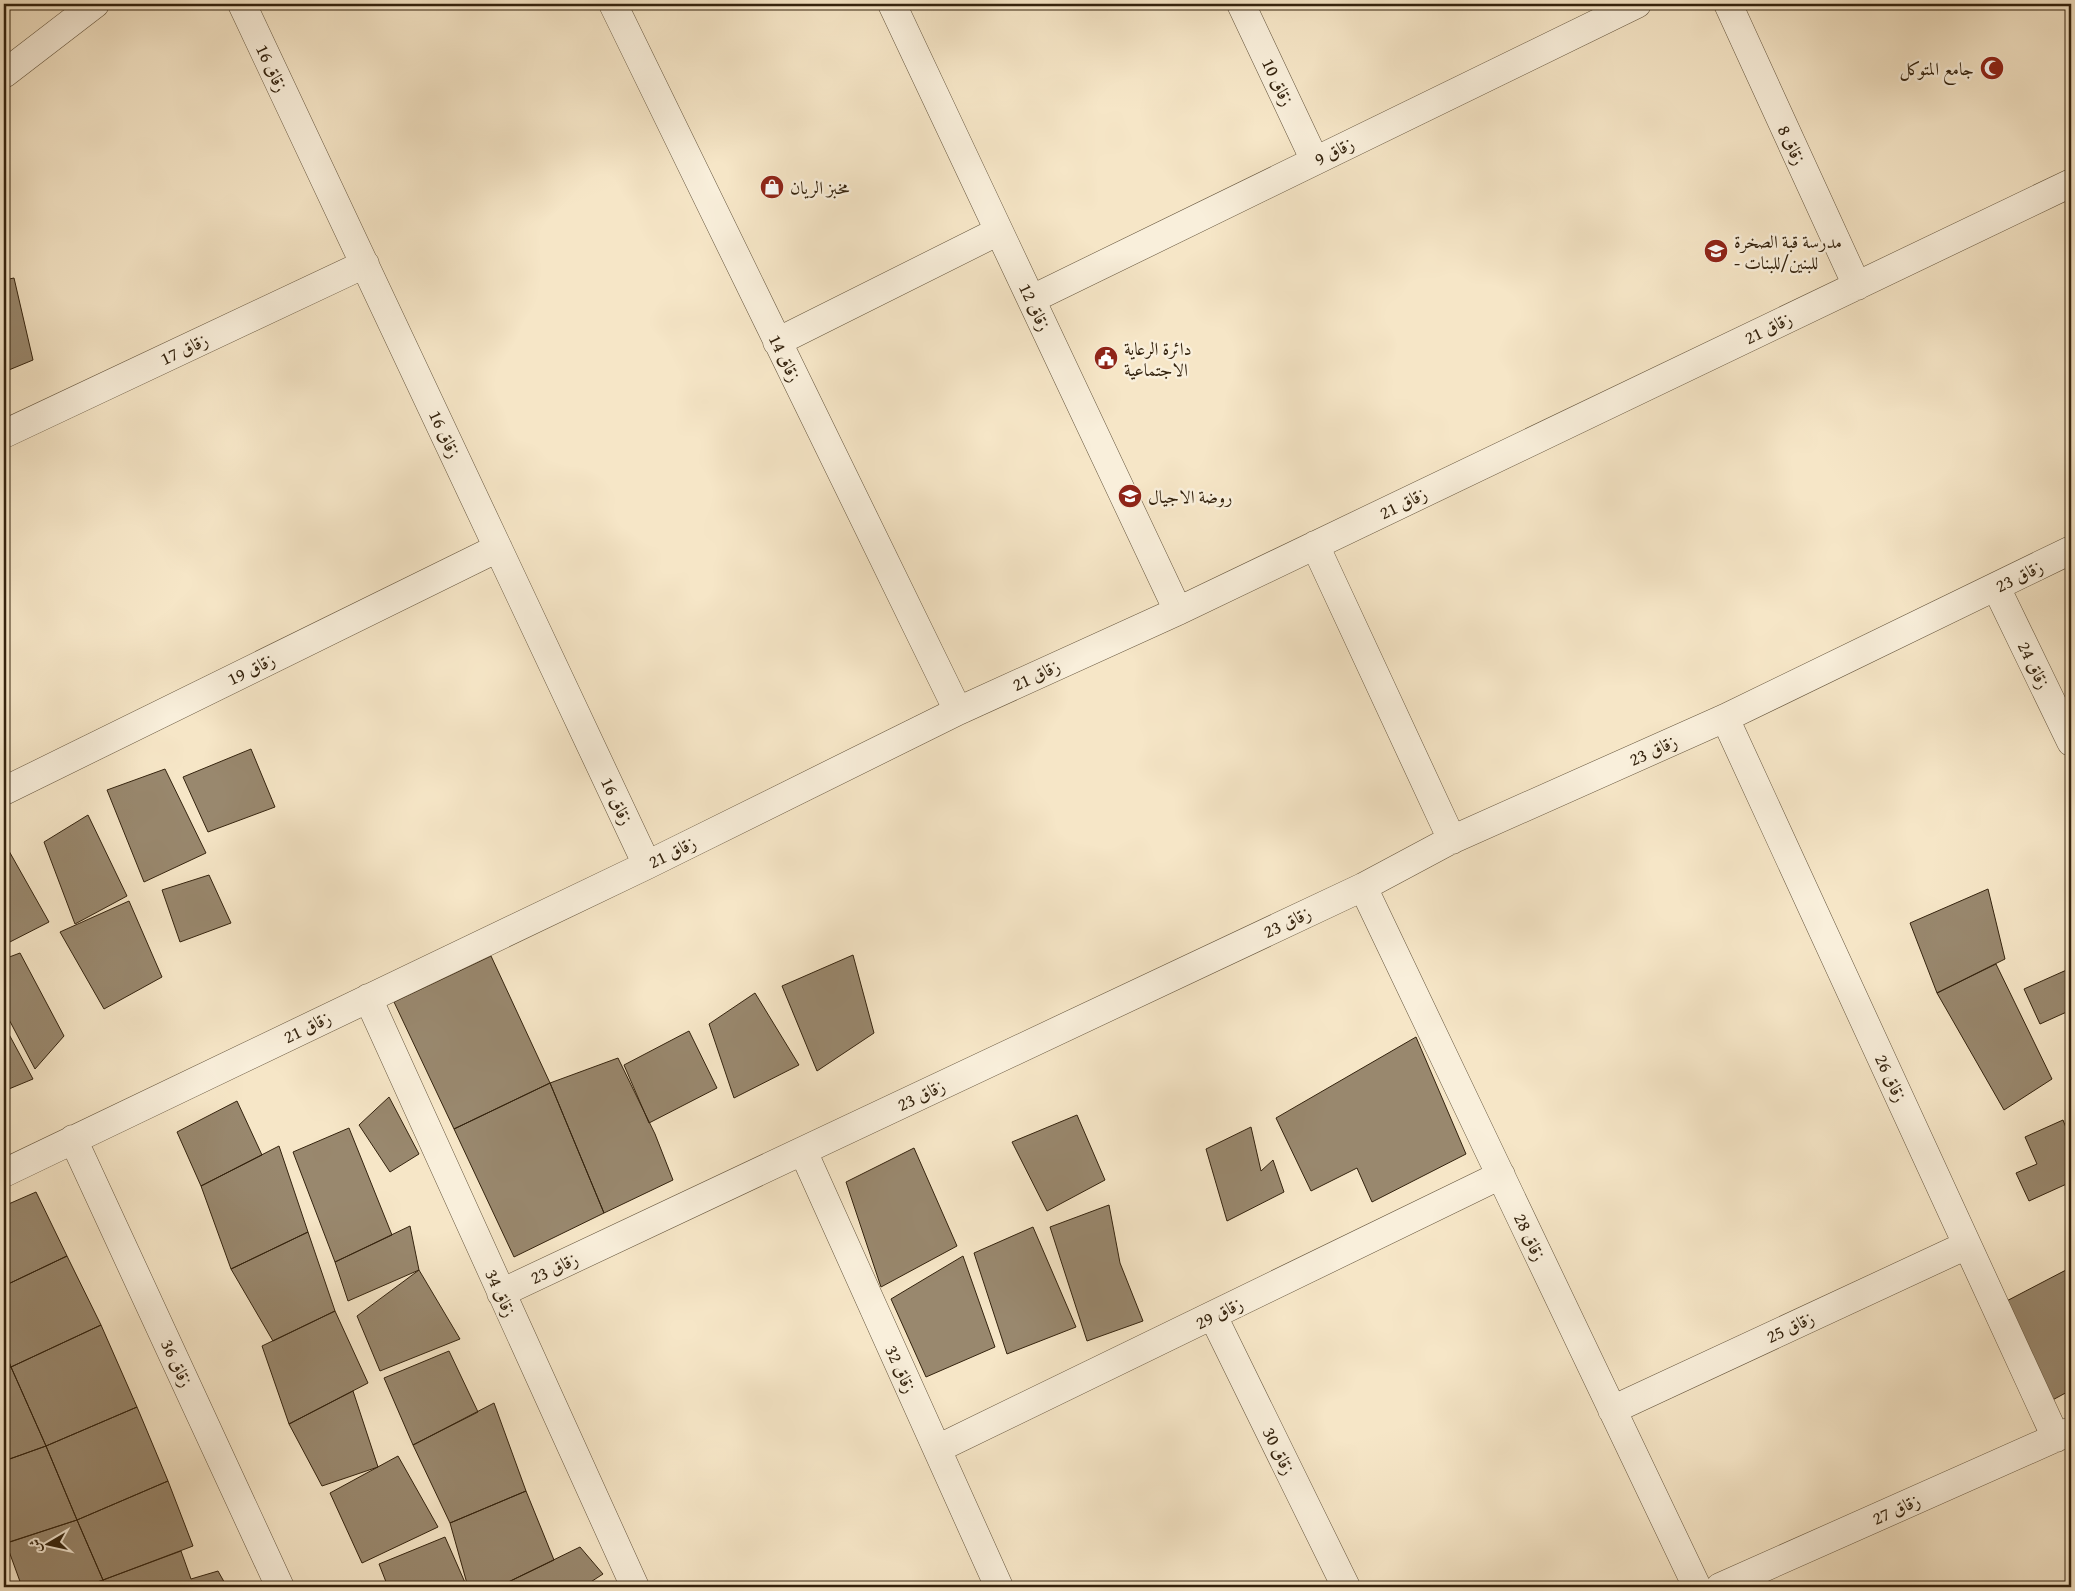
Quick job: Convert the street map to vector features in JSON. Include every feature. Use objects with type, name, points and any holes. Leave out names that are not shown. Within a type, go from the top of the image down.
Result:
[{"type":"street","points":[[4,74],[95,4]]},
{"type":"street","name":"زقاق 16","points":[[242,4],[647,865]]},
{"type":"street","name":"زقاق 14","points":[[613,4],[958,711]]},
{"type":"street","name":"زقاق 12","points":[[892,4],[1178,611]]},
{"type":"street","name":"زقاق 10","points":[[1241,4],[1315,161]]},
{"type":"street","name":"زقاق 9","points":[[1032,300],[1638,4]]},
{"type":"street","name":"زقاق 8","points":[[1728,4],[1857,286]]},
{"type":"street","name":"زقاق 21","points":[[4,1172],[647,865],[958,711],[1178,611],[2071,183]]},
{"type":"street","points":[[777,342],[999,231]]},
{"type":"street","name":"زقاق 17","points":[[4,434],[365,264]]},
{"type":"street","points":[[1314,545],[1452,840]]},
{"type":"street","name":"زقاق 19","points":[[4,791],[498,548]]},
{"type":"street","name":"زقاق 23","points":[[501,1293],[1363,886],[1452,840],[1725,718],[2071,550]]},
{"type":"street","name":"زقاق 24","points":[[1996,587],[2071,742]]},
{"type":"street","name":"زقاق 26","points":[[1725,718],[1967,1245],[2064,1434]]},
{"type":"street","name":"زقاق 28","points":[[1363,886],[1697,1587]]},
{"type":"street","name":"زقاق 34","points":[[368,998],[635,1587]]},
{"type":"street","name":"زقاق 36","points":[[74,1139],[280,1587]]},
{"type":"street","name":"زقاق 32","points":[[803,1151],[999,1587]]},
{"type":"street","name":"زقاق 29","points":[[937,1449],[1501,1175]]},
{"type":"street","name":"زقاق 25","points":[[1612,1410],[1967,1245]]},
{"type":"street","name":"زقاق 30","points":[[1213,1316],[1346,1587]]},
{"type":"street","name":"زقاق 27","points":[[1720,1587],[2064,1434]]},
{"type":"building","points":[[14,278],[33,360],[4,372],[4,280]]},
{"type":"building","points":[[251,749],[275,807],[208,832],[183,777]]},
{"type":"building","points":[[165,769],[206,853],[144,882],[107,790]]},
{"type":"building","points":[[88,815],[127,896],[75,924],[44,842]]},
{"type":"building","points":[[9,851],[49,922],[4,945],[4,854]]},
{"type":"building","points":[[209,875],[231,923],[180,942],[162,890]]},
{"type":"building","points":[[1988,889],[2005,959],[1937,993],[1910,923]]},
{"type":"building","points":[[129,901],[162,977],[104,1009],[60,932]]},
{"type":"building","points":[[20,953],[64,1036],[35,1069],[4,1010],[4,959]]},
{"type":"building","points":[[853,955],[874,1033],[817,1071],[782,986]]},
{"type":"building","points":[[491,956],[550,1083],[454,1129],[394,1002]]},
{"type":"building","points":[[1996,964],[2052,1079],[2004,1110],[1937,993]]},
{"type":"building","points":[[2071,968],[2071,1010],[2040,1024],[2024,989]]},
{"type":"building","points":[[755,993],[799,1065],[734,1098],[709,1024]]},
{"type":"building","points":[[4,1025],[33,1079],[4,1091]]},
{"type":"building","points":[[689,1031],[717,1088],[649,1123],[624,1065]]},
{"type":"building","points":[[1416,1037],[1466,1154],[1372,1202],[1357,1168],[1311,1191],[1276,1118]]},
{"type":"building","points":[[618,1058],[655,1134],[673,1180],[604,1213],[550,1083]]},
{"type":"building","points":[[550,1083],[604,1213],[514,1257],[454,1129]]},
{"type":"building","points":[[389,1097],[419,1154],[390,1172],[359,1125]]},
{"type":"building","points":[[237,1101],[262,1155],[201,1186],[177,1132]]},
{"type":"building","points":[[1077,1115],[1105,1180],[1047,1211],[1012,1142]]},
{"type":"building","points":[[2063,1120],[2071,1140],[2071,1182],[2029,1201],[2016,1173],[2037,1164],[2025,1137]]},
{"type":"building","points":[[1251,1127],[1261,1171],[1273,1160],[1284,1192],[1227,1221],[1206,1149]]},
{"type":"building","points":[[349,1128],[392,1235],[335,1262],[293,1152]]},
{"type":"building","points":[[279,1146],[308,1232],[231,1269],[201,1186]]},
{"type":"building","points":[[914,1148],[957,1246],[881,1287],[846,1182]]},
{"type":"building","points":[[36,1192],[67,1256],[4,1286],[4,1206]]},
{"type":"building","points":[[1109,1205],[1120,1263],[1143,1321],[1087,1341],[1050,1227]]},
{"type":"building","points":[[410,1226],[419,1270],[348,1301],[335,1262]]},
{"type":"building","points":[[1033,1227],[1076,1327],[1007,1354],[974,1253]]},
{"type":"building","points":[[308,1232],[335,1311],[273,1341],[231,1269]]},
{"type":"building","points":[[67,1256],[101,1325],[11,1367],[4,1349],[4,1286]]},
{"type":"building","points":[[963,1256],[995,1347],[926,1377],[891,1299]]},
{"type":"building","points":[[419,1270],[460,1339],[380,1371],[357,1316]]},
{"type":"building","points":[[2066,1270],[2071,1280],[2071,1390],[2047,1403],[1997,1306]]},
{"type":"building","points":[[335,1311],[368,1383],[289,1424],[262,1346]]},
{"type":"building","points":[[101,1325],[137,1407],[46,1446],[11,1367]]},
{"type":"building","points":[[4,1349],[11,1367],[4,1370]]},
{"type":"building","points":[[449,1351],[478,1412],[413,1445],[384,1378]]},
{"type":"building","points":[[11,1367],[46,1446],[4,1461],[4,1370]]},
{"type":"building","points":[[353,1391],[378,1467],[322,1486],[289,1424]]},
{"type":"building","points":[[494,1403],[526,1491],[450,1523],[413,1445]]},
{"type":"building","points":[[137,1407],[168,1481],[77,1520],[46,1446]]},
{"type":"building","points":[[46,1446],[77,1520],[4,1544],[4,1461]]},
{"type":"building","points":[[398,1456],[438,1527],[362,1563],[330,1493]]},
{"type":"building","points":[[168,1481],[193,1546],[103,1580],[77,1520]]},
{"type":"building","points":[[526,1491],[554,1560],[498,1587],[468,1587],[450,1523]]},
{"type":"building","points":[[77,1520],[103,1580],[83,1587],[22,1587],[6,1543]]},
{"type":"building","points":[[445,1537],[467,1587],[388,1587],[379,1564]]},
{"type":"building","points":[[580,1547],[603,1574],[583,1587],[498,1587]]},
{"type":"building","points":[[181,1551],[191,1579],[218,1571],[227,1587],[107,1587],[103,1580]]},
{"type":"building","points":[[103,1580],[107,1587],[83,1587]]},
{"type":"place","name":"جامع المتوكل","points":[[1992,68]]},
{"type":"place","name":"مخبز الريان","points":[[772,187]]},
{"type":"place","name":"مدرسة قبة الصخرة - للبنين/للبنات","points":[[1716,251]]},
{"type":"place","name":"دائرة الرعاية الاجتماعية","points":[[1106,358]]},
{"type":"place","name":"روضة الاجيال","points":[[1130,496]]}]
